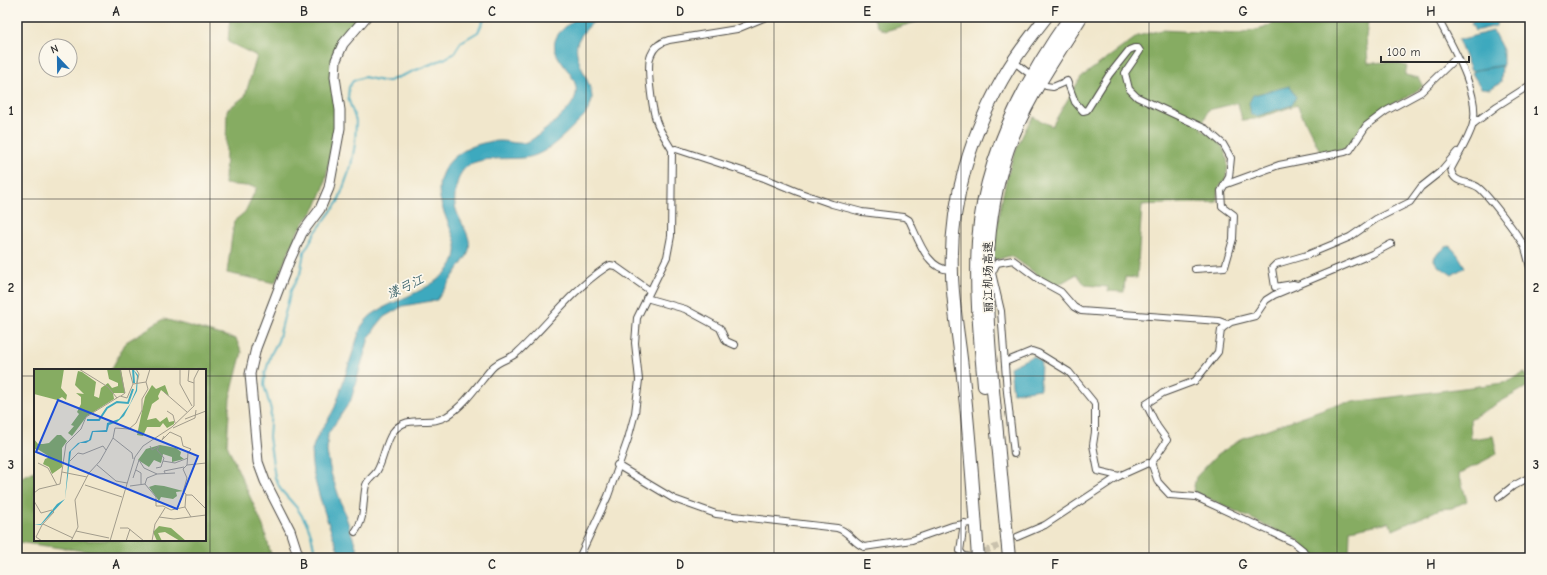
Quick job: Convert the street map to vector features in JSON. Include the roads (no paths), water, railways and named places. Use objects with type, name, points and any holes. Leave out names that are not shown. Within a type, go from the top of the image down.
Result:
[{"type":"highway","points":[[974,558],[970,523],[968,421],[952,270],[955,219],[967,160],[988,107],[1014,61],[1046,17]]},
{"type":"highway","name":"丽江机场高速","points":[[1000,558],[977,302],[979,233],[991,176],[1005,132],[1029,82],[1070,17]]},
{"type":"highway","name":"丽江机场高速","points":[[1009,558],[986,302],[986,269],[990,220],[1004,163],[1020,119],[1037,87],[1081,17]]},
{"type":"main road","points":[[299,558],[290,530],[265,481],[258,462],[250,374],[256,348],[289,262],[302,233],[320,209],[329,188],[340,128],[340,110],[335,77],[336,60],[347,39],[366,17]]},
{"type":"street","points":[[579,558],[608,496],[617,465],[628,439],[635,413],[639,380],[635,351],[635,327],[637,318],[649,290],[666,257],[671,236],[672,150],[656,121],[652,98],[649,62],[653,51],[660,43],[669,40],[736,29],[766,17]]},
{"type":"street","points":[[1437,17],[1466,73],[1469,86],[1473,124]]},
{"type":"street","points":[[1046,86],[1053,87],[1067,81],[1075,102],[1080,109],[1086,111],[1090,108],[1109,76],[1130,50],[1135,47],[1138,48],[1140,51],[1125,71],[1129,89],[1137,96],[1214,134],[1226,147],[1231,158],[1230,177],[1221,191],[1222,206],[1234,215],[1233,239],[1225,267],[1194,270]]},
{"type":"street","points":[[1224,185],[1280,165],[1350,150],[1366,126],[1386,111],[1420,92],[1457,57]]},
{"type":"street","points":[[1014,61],[1027,72]]},
{"type":"street","points":[[1530,85],[1497,106],[1473,124],[1451,169],[1454,177],[1461,182],[1477,187],[1487,196],[1522,243],[1530,267]]},
{"type":"street","points":[[672,150],[676,149],[764,178],[832,204],[862,212],[904,217],[909,220],[929,260],[938,268],[952,270]]},
{"type":"street","points":[[1298,286],[1293,284],[1275,287],[1272,268],[1276,264],[1307,255],[1350,237],[1376,219],[1410,202],[1420,187],[1440,172],[1447,162],[1459,151]]},
{"type":"street","points":[[1151,464],[1167,440],[1157,426],[1146,404],[1163,394],[1195,381],[1218,352],[1221,330],[1227,324],[1255,316],[1268,298],[1372,254],[1391,244]]},
{"type":"street","points":[[1014,454],[1001,311],[992,274],[997,263],[1005,260],[1013,260],[1041,281],[1061,292],[1074,307],[1081,311],[1219,320],[1227,324]]},
{"type":"street","points":[[355,532],[362,522],[367,484],[377,471],[384,450],[395,430],[411,421],[439,420],[448,416],[466,400],[494,366],[516,354],[548,323],[573,292],[604,268],[610,265],[615,266],[649,290]]},
{"type":"street","points":[[646,298],[673,304],[691,312],[720,328],[726,341],[734,345]]},
{"type":"street","points":[[1005,362],[1032,351],[1066,369],[1094,404],[1095,432],[1093,446],[1098,472],[1119,476]]},
{"type":"street","points":[[1017,537],[1054,520],[1119,476],[1145,463],[1151,464]]},
{"type":"street","points":[[1151,464],[1158,482],[1170,495],[1190,496],[1293,542],[1303,550],[1307,558]]},
{"type":"street","points":[[617,465],[674,499],[716,514],[837,528],[846,532],[858,544],[864,547],[912,540],[970,523]]},
{"type":"street","points":[[1499,497],[1513,486],[1530,477]]},
{"type":"street","points":[[970,523],[960,551],[964,556],[974,558]]},
{"type":"water","points":[[577,17],[598,17],[582,34],[578,41],[577,48],[579,62],[589,84],[592,98],[591,105],[585,115],[556,143],[536,155],[517,158],[482,160],[472,163],[464,169],[457,184],[455,205],[468,236],[469,249],[467,256],[437,300],[403,306],[384,317],[369,338],[351,400],[328,434],[327,452],[331,473],[360,558],[341,558],[317,487],[311,460],[316,439],[335,407],[361,327],[367,319],[374,314],[387,306],[427,287],[449,269],[455,257],[456,244],[443,210],[439,189],[445,168],[451,160],[459,153],[479,144],[500,141],[517,143],[527,142],[537,136],[563,114],[571,105],[576,95],[576,86],[572,77],[556,53],[554,45],[559,33]]},
{"type":"water","points":[[1472,17],[1493,17],[1497,23],[1496,26],[1475,31],[1471,23],[1474,21]]},
{"type":"water","points":[[1493,31],[1503,50],[1503,65],[1471,71],[1458,40]]},
{"type":"water","points":[[1502,66],[1501,82],[1490,89],[1481,88],[1472,73],[1476,70]]},
{"type":"water","points":[[1290,86],[1296,97],[1292,105],[1257,116],[1251,115],[1249,103],[1253,95]]},
{"type":"water","points":[[1450,246],[1458,255],[1465,267],[1452,275],[1437,265],[1434,260],[1435,256],[1446,247]]},
{"type":"water","points":[[1033,356],[1041,361],[1040,389],[1013,393],[1010,367]]},
{"type":"waterway","points":[[316,558],[311,534],[307,524],[297,508],[281,490],[275,478],[269,437],[271,410],[264,385],[265,374],[271,354],[278,341],[291,290],[300,274],[304,252],[315,233],[338,202],[351,166],[355,144],[356,121],[348,98],[349,87],[353,81],[364,77],[389,81],[446,58],[454,53],[461,42],[478,32],[485,17]]},
{"type":"tunnel","points":[[976,555],[1008,542]]},
{"type":"water label","name":"漾弓江","points":[[405,286]]}]
